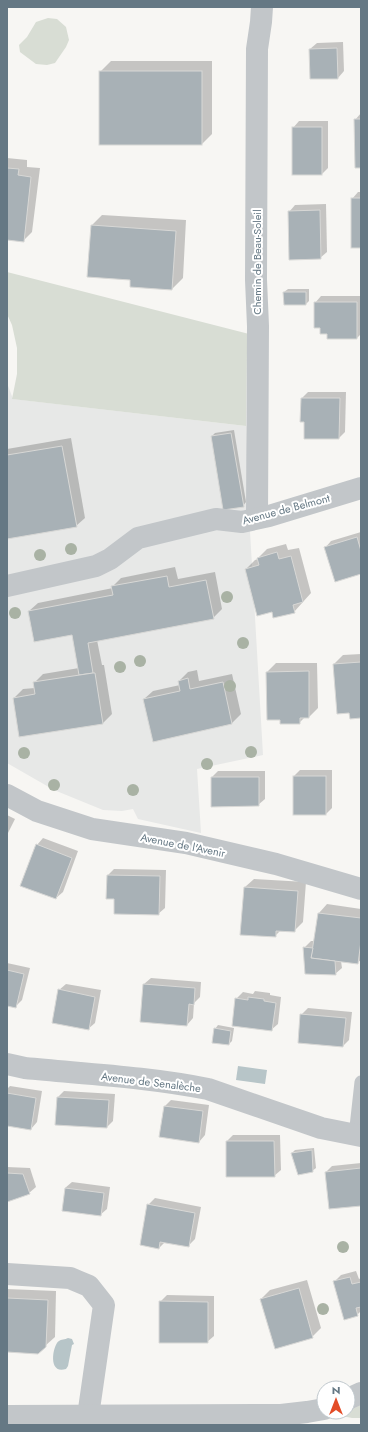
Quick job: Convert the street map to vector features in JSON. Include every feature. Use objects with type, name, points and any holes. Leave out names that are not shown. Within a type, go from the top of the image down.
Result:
[{"type":"street","name":"Chemin de Beau-Soleil","points":[[257,518],[257,49],[262,7]]},
{"type":"street","name":"Avenue de Belmont","points":[[7,586],[96,566],[110,559],[138,538],[216,519],[242,522],[269,516],[361,488]]},
{"type":"street","name":"Avenue de l'Avenir","points":[[7,795],[37,811],[92,829],[186,843],[276,864],[361,889]]},
{"type":"street","name":"Avenue de Senalèche","points":[[7,1064],[25,1068],[147,1080],[208,1089],[321,1128],[358,1136]]},
{"type":"street","points":[[7,1274],[70,1278],[90,1286],[104,1305],[88,1416]]},
{"type":"street","points":[[7,1416],[281,1415],[316,1410]]},
{"type":"lane","points":[[358,1136],[361,1082]]},
{"type":"shaded area","points":[[48,18],[57,19],[66,27],[69,40],[55,63],[47,65],[36,64],[20,52],[19,45],[27,37],[36,22]]},
{"type":"shaded area","points":[[7,272],[253,335],[247,352],[246,426],[12,399],[17,374],[17,348],[12,325],[7,314]]},
{"type":"shaded area","points":[[7,383],[13,399],[246,426],[249,514],[263,755],[197,769],[201,833],[138,819],[133,809],[122,811],[103,810],[54,790],[7,763]]},
{"type":"shaded area","points":[[238,1066],[267,1070],[265,1084],[236,1080]]},
{"type":"shaded area","points":[[68,1338],[72,1339],[74,1344],[72,1345],[68,1366],[66,1369],[60,1370],[56,1368],[54,1364],[53,1358],[55,1347],[60,1340]]},
{"type":"shaded area","points":[[361,1405],[361,1418],[356,1418],[356,1407]]},
{"type":"building","points":[[337,48],[338,79],[310,79],[309,49]]},
{"type":"building","points":[[99,71],[202,71],[202,145],[99,145]]},
{"type":"building","points":[[354,119],[361,119],[361,168],[355,168]]},
{"type":"building","points":[[292,127],[322,127],[322,175],[292,175]]},
{"type":"building","points":[[7,168],[19,169],[18,175],[31,177],[24,242],[7,240]]},
{"type":"building","points":[[351,198],[361,198],[361,248],[351,248]]},
{"type":"building","points":[[320,210],[321,259],[289,260],[288,211]]},
{"type":"building","points":[[91,225],[176,231],[172,290],[130,287],[130,280],[87,277]]},
{"type":"building","points":[[283,292],[306,292],[306,305],[284,305]]},
{"type":"building","points":[[314,302],[357,302],[357,339],[327,339],[327,334],[320,334],[320,328],[314,328]]},
{"type":"building","points":[[301,398],[340,398],[339,439],[304,439],[304,422],[300,422]]},
{"type":"building","points":[[231,433],[244,507],[223,510],[211,436]]},
{"type":"building","points":[[62,446],[77,527],[7,539],[7,455]]},
{"type":"building","points":[[357,537],[361,551],[361,574],[335,582],[324,547]]},
{"type":"building","points":[[277,552],[279,559],[291,556],[303,602],[293,605],[295,613],[273,618],[272,612],[257,616],[245,569],[259,565],[257,558]]},
{"type":"building","points":[[167,576],[169,587],[206,580],[214,619],[88,643],[93,673],[79,675],[72,635],[34,642],[28,611],[113,595],[111,586]]},
{"type":"building","points":[[361,662],[361,718],[350,719],[349,713],[337,714],[333,664]]},
{"type":"building","points":[[309,671],[309,718],[300,718],[300,724],[280,724],[280,720],[267,720],[266,672]]},
{"type":"building","points":[[95,673],[103,724],[19,737],[13,698],[35,694],[33,682]]},
{"type":"building","points":[[188,678],[190,689],[223,682],[232,724],[153,742],[143,699],[180,691],[178,681]]},
{"type":"building","points":[[293,776],[326,776],[326,815],[293,815]]},
{"type":"building","points":[[211,777],[259,777],[259,806],[211,807]]},
{"type":"building","points":[[36,844],[72,858],[56,899],[20,886]]},
{"type":"building","points":[[107,875],[160,876],[159,915],[114,914],[114,899],[106,899]]},
{"type":"building","points":[[244,887],[298,891],[295,932],[276,931],[276,937],[240,935]]},
{"type":"building","points":[[318,913],[361,918],[361,941],[358,964],[311,958]]},
{"type":"building","points":[[303,947],[313,948],[311,958],[335,961],[336,975],[305,974]]},
{"type":"building","points":[[7,970],[24,974],[16,1008],[7,1006]]},
{"type":"building","points":[[143,984],[195,988],[194,1005],[189,1004],[187,1026],[140,1022]]},
{"type":"building","points":[[58,989],[95,997],[89,1030],[52,1023]]},
{"type":"building","points":[[248,997],[264,999],[264,1001],[276,1003],[272,1031],[232,1026],[235,998],[248,1000]]},
{"type":"building","points":[[300,1014],[346,1018],[343,1047],[298,1043]]},
{"type":"building","points":[[214,1028],[231,1031],[229,1045],[212,1043]]},
{"type":"building","points":[[7,1093],[36,1098],[31,1130],[7,1126]]},
{"type":"building","points":[[57,1097],[109,1100],[107,1128],[55,1125]]},
{"type":"building","points":[[164,1106],[203,1111],[199,1143],[159,1137]]},
{"type":"building","points":[[226,1141],[274,1141],[275,1177],[226,1177]]},
{"type":"building","points":[[312,1150],[313,1172],[298,1175],[291,1153]]},
{"type":"building","points":[[361,1168],[361,1206],[329,1209],[325,1172]]},
{"type":"building","points":[[7,1173],[23,1174],[30,1194],[7,1202]]},
{"type":"building","points":[[65,1188],[104,1193],[101,1216],[62,1211]]},
{"type":"building","points":[[147,1204],[195,1213],[189,1247],[160,1242],[159,1249],[140,1245]]},
{"type":"building","points":[[350,1277],[352,1284],[361,1282],[361,1307],[356,1308],[358,1316],[344,1320],[333,1281]]},
{"type":"building","points":[[299,1288],[313,1338],[275,1349],[260,1299]]},
{"type":"building","points":[[7,1298],[48,1300],[46,1347],[38,1354],[7,1352]]},
{"type":"building","points":[[159,1301],[208,1302],[208,1343],[159,1343]]}]
